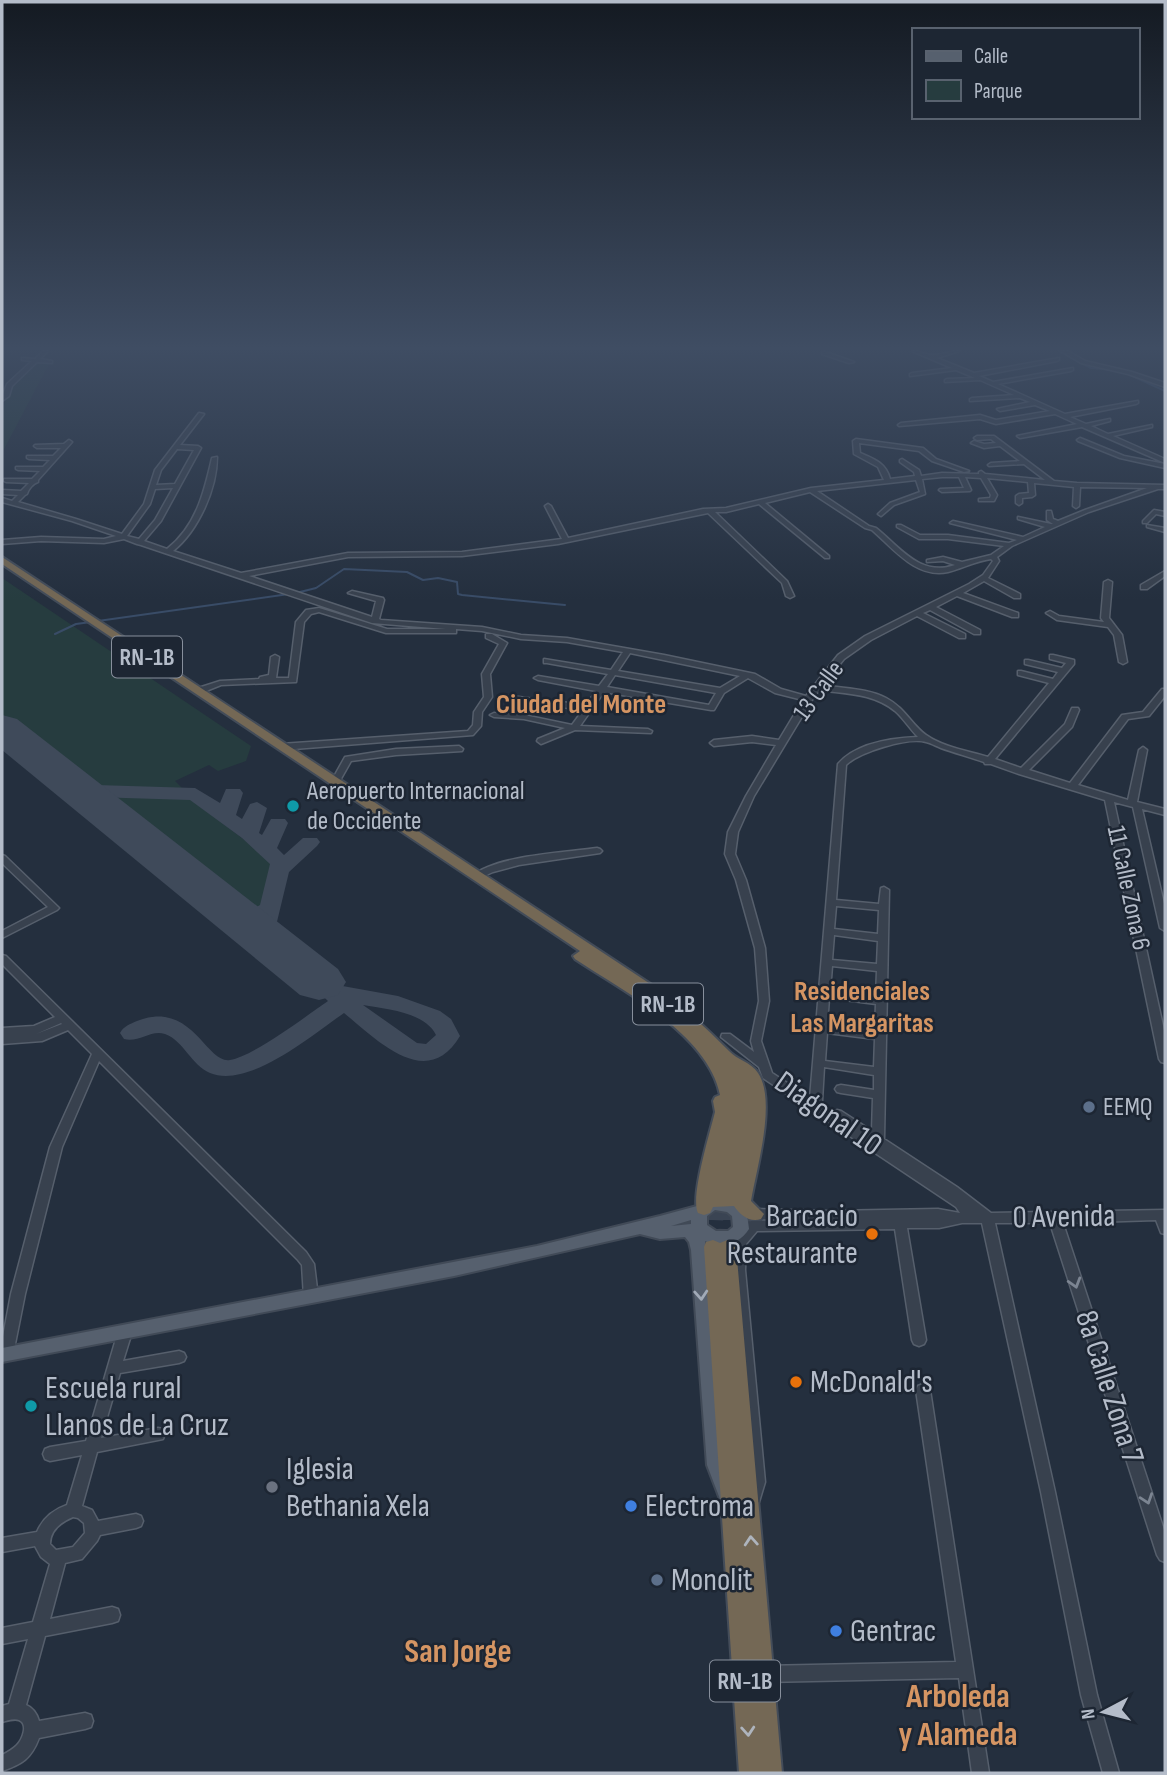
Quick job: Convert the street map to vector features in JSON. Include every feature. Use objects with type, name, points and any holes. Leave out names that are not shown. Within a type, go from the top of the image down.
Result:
[{"type":"highway","name":"RN-1B","points":[[2,559],[88,622],[683,1027],[705,1048],[725,1080],[720,1091],[723,1112],[706,1187],[730,1213]]},
{"type":"highway","name":"RN-1B","points":[[2,567],[196,690],[659,997],[725,1045],[741,1086],[745,1115],[730,1213]]},
{"type":"highway","points":[[416,846],[464,872],[477,876]]},
{"type":"highway","points":[[459,876],[477,876]]},
{"type":"highway","points":[[725,1045],[751,1074],[755,1083],[758,1112],[742,1204],[730,1213]]},
{"type":"highway","name":"RN-1B","points":[[708,1240],[762,1674],[770,1773]]},
{"type":"highway","name":"RN-1B","points":[[739,1503],[751,1773]]},
{"type":"main road","points":[[4,1355],[469,1266],[641,1228],[730,1213],[725,1239],[697,1239],[716,1465],[720,1480],[739,1503]]},
{"type":"main road","name":"RN-1B","points":[[708,1240],[698,1223],[730,1213]]},
{"type":"main road","points":[[641,1228],[708,1240]]},
{"type":"street","points":[[2,542],[41,539],[104,541],[123,537],[143,512],[158,470],[185,434]]},
{"type":"street","points":[[1020,436],[1032,434]]},
{"type":"street","points":[[1101,434],[1165,461]]},
{"type":"street","points":[[1105,436],[1115,434]]},
{"type":"street","points":[[976,441],[990,437],[1003,444],[1053,483]]},
{"type":"street","points":[[1080,440],[1122,457],[1154,466],[1165,466]]},
{"type":"street","points":[[887,481],[886,472],[874,460],[857,454],[856,441],[921,449],[934,460],[985,476]]},
{"type":"street","points":[[14,503],[64,446],[37,446]]},
{"type":"street","points":[[139,543],[158,522],[175,486],[198,448],[175,447]]},
{"type":"street","points":[[29,457],[55,458]]},
{"type":"street","points":[[167,552],[184,539],[200,513],[209,490],[215,458]]},
{"type":"street","points":[[881,514],[892,505],[922,494],[916,469],[902,461]]},
{"type":"street","points":[[991,465],[1025,462]]},
{"type":"street","points":[[19,468],[45,469]]},
{"type":"street","points":[[239,576],[348,555],[461,554],[566,540],[709,510],[726,510],[811,490],[887,481],[961,475],[1077,485],[1161,487]]},
{"type":"street","points":[[942,490],[968,490],[961,475]]},
{"type":"street","points":[[981,500],[994,498],[985,476]]},
{"type":"street","points":[[3,480],[34,481]]},
{"type":"street","points":[[1019,503],[1019,496],[1032,495],[1031,481]]},
{"type":"street","points":[[1076,506],[1077,485]]},
{"type":"street","points":[[153,487],[175,486]]},
{"type":"street","points":[[811,490],[874,529],[911,561],[936,572],[975,558],[993,557],[1010,545],[1087,511],[1161,487]]},
{"type":"street","points":[[2,492],[23,494]]},
{"type":"street","points":[[2,500],[123,537],[375,621],[397,625],[437,624],[482,629],[520,637],[566,640],[628,651],[747,675],[778,691],[808,699]]},
{"type":"street","points":[[760,502],[827,557]]},
{"type":"street","points":[[548,506],[566,540]]},
{"type":"street","points":[[709,510],[778,574],[787,584],[790,596]]},
{"type":"street","points":[[1049,512],[1049,520],[1056,526]]},
{"type":"street","points":[[1165,513],[1154,512],[1147,524],[1165,530]]},
{"type":"street","points":[[1020,518],[1056,526]]},
{"type":"street","points":[[953,523],[1023,539]]},
{"type":"street","points":[[899,526],[919,537],[948,537],[1010,545]]},
{"type":"street","points":[[993,557],[996,561],[984,578],[1017,596]]},
{"type":"street","points":[[929,561],[943,559],[962,564]]},
{"type":"street","points":[[1144,587],[1165,573]]},
{"type":"street","name":"13 Calle","points":[[767,1068],[756,1041],[764,1001],[760,948],[741,880],[730,854],[729,843],[750,796],[808,699],[849,650],[984,578]]},
{"type":"street","points":[[1108,582],[1105,618],[1118,635],[1123,662]]},
{"type":"street","points":[[352,593],[380,600],[375,621]]},
{"type":"street","points":[[958,594],[1015,615]]},
{"type":"street","points":[[932,608],[977,632]]},
{"type":"street","points":[[196,690],[220,682],[293,680],[300,622],[305,614],[313,610],[386,631],[470,632],[503,642],[486,674],[488,697],[478,712],[477,726],[470,733],[281,747]]},
{"type":"street","points":[[1050,613],[1057,618],[1109,625]]},
{"type":"street","points":[[919,614],[962,636]]},
{"type":"street","points":[[541,741],[575,727],[628,651]]},
{"type":"street","points":[[196,690],[204,680],[272,678],[275,657]]},
{"type":"street","points":[[988,762],[1071,662],[1053,657]]},
{"type":"street","points":[[547,661],[721,691]]},
{"type":"street","points":[[1028,662],[1063,671]]},
{"type":"street","points":[[1021,673],[1054,682]]},
{"type":"street","points":[[538,678],[711,708],[721,691],[747,675]]},
{"type":"street","points":[[818,687],[855,690],[889,703],[923,738],[988,762],[1165,812]]},
{"type":"street","points":[[1072,787],[1126,716],[1146,715],[1165,691]]},
{"type":"street","points":[[505,697],[589,708]]},
{"type":"street","points":[[1022,772],[1069,725],[1075,710]]},
{"type":"street","points":[[494,715],[575,727],[648,731]]},
{"type":"street","points":[[814,1103],[842,764],[845,758],[855,754],[902,740],[923,738]]},
{"type":"street","points":[[714,743],[754,739],[783,743]]},
{"type":"street","points":[[335,782],[348,759],[396,752],[459,749]]},
{"type":"street","points":[[1143,750],[1134,805],[1165,928]]},
{"type":"street","name":"11 Calle Zona 6","points":[[1109,798],[1165,1059]]},
{"type":"street","points":[[477,876],[489,870],[597,851]]},
{"type":"street","points":[[2,858],[54,908],[2,935]]},
{"type":"street","points":[[876,1144],[884,890]]},
{"type":"street","points":[[837,902],[884,908]]},
{"type":"street","points":[[836,932],[883,938]]},
{"type":"street","points":[[2,958],[302,1256],[309,1270],[311,1297]]},
{"type":"street","points":[[834,963],[882,968]]},
{"type":"street","points":[[831,995],[881,1001]]},
{"type":"street","points":[[2,1032],[36,1030],[66,1021]]},
{"type":"street","points":[[2,1041],[42,1037],[66,1021]]},
{"type":"street","points":[[828,1030],[880,1036]]},
{"type":"street","name":"Diagonal 10","points":[[725,1045],[767,1068],[768,1076],[876,1144],[960,1204],[973,1217]]},
{"type":"street","points":[[4,1355],[57,1147],[98,1052]]},
{"type":"street","points":[[827,1064],[880,1072]]},
{"type":"street","points":[[841,1089],[879,1095]]},
{"type":"street","points":[[730,1213],[938,1214],[973,1217]]},
{"type":"street","points":[[730,1213],[900,1224],[947,1223],[973,1217]]},
{"type":"street","points":[[730,1213],[741,1240],[740,1283],[758,1482],[755,1496],[739,1503]]},
{"type":"street","points":[[1163,1215],[1165,1229]]},
{"type":"street","name":"0 Avenida","points":[[973,1217],[1163,1215]]},
{"type":"street","points":[[973,1217],[1048,1492],[1089,1695],[1111,1773]]},
{"type":"street","name":"8a Calle Zona 7","points":[[1055,1218],[1165,1555]]},
{"type":"street","points":[[900,1224],[919,1340]]},
{"type":"street","points":[[74,1510],[125,1332]]},
{"type":"street","points":[[115,1367],[179,1357]]},
{"type":"street","points":[[923,1390],[981,1773]]},
{"type":"street","points":[[50,1454],[158,1434]]},
{"type":"street","points":[[74,1510],[88,1516],[93,1529],[92,1536],[83,1549],[69,1558],[59,1559],[44,1550],[42,1538],[50,1522],[58,1516],[74,1510]]},
{"type":"street","points":[[93,1529],[136,1521]]},
{"type":"street","points":[[2,1545],[42,1538]]},
{"type":"street","points":[[2,1763],[22,1753],[33,1731],[29,1716],[9,1712],[39,1629],[59,1559]]},
{"type":"street","points":[[2,1636],[112,1615]]},
{"type":"street","points":[[762,1674],[965,1670]]},
{"type":"street","points":[[33,1731],[85,1721]]},
{"type":"green space","points":[[2,434],[12,434],[2,453]]},
{"type":"green space","points":[[2,578],[251,746],[246,761],[218,771],[209,765],[175,781],[183,789],[104,789],[94,788],[85,782],[2,716]]},
{"type":"green space","points":[[175,796],[190,799],[270,859],[272,871],[261,905],[254,909],[243,907],[115,806],[118,798]]},
{"type":"waterway","points":[[296,593],[316,588],[344,569],[407,572],[423,580],[438,578],[457,582],[458,594],[462,595],[565,605]]},
{"type":"waterway","points":[[98,621],[289,594]]},
{"type":"waterway","points":[[55,634],[76,624],[91,622]]},
{"type":"taxiway","points":[[66,779],[93,791],[195,794],[249,834]]},
{"type":"taxiway","points":[[226,816],[233,793]]},
{"type":"taxiway","points":[[249,834],[257,808]]},
{"type":"taxiway","points":[[266,849],[278,823]]},
{"type":"taxiway","points":[[249,834],[281,863],[270,907]]},
{"type":"taxiway","points":[[281,868],[310,842]]},
{"type":"taxiway","points":[[231,911],[252,915],[262,913],[270,907]]},
{"type":"taxiway","points":[[270,907],[264,930],[272,943]]},
{"type":"taxiway","points":[[319,982],[331,992],[386,1035],[409,1049],[430,1053],[440,1047],[448,1036],[443,1025],[432,1016],[398,1004],[330,991]]},
{"type":"taxiway","points":[[132,1033],[150,1025],[165,1025],[177,1030],[216,1066],[228,1069],[268,1052],[344,1002]]},
{"type":"runway","points":[[2,728],[319,982]]},
{"type":"tunnel","points":[[713,1247],[715,1201]]},
{"type":"tunnel","points":[[727,1247],[728,1201]]},
{"type":"place","name":"Aeropuerto Internacional de Occidente","points":[[293,806]]},
{"type":"place","name":"EEMQ","points":[[1089,1107]]},
{"type":"place","name":"Barcacio Restaurante","points":[[872,1234]]},
{"type":"place","name":"McDonald's","points":[[796,1382]]},
{"type":"place","name":"Escuela rural Llanos de La Cruz","points":[[31,1406]]},
{"type":"place","name":"Iglesia Bethania Xela","points":[[272,1487]]},
{"type":"place","name":"Electroma","points":[[631,1506]]},
{"type":"place","name":"Monolit","points":[[657,1580]]},
{"type":"place","name":"Gentrac","points":[[836,1631]]},
{"type":"district","name":"Ciudad del Monte","points":[[581,704]]},
{"type":"district","name":"Residenciales Las Margaritas","points":[[862,1007]]},
{"type":"district","name":"San Jorge","points":[[458,1652]]},
{"type":"district","name":"Arboleda y Alameda","points":[[958,1716]]}]
